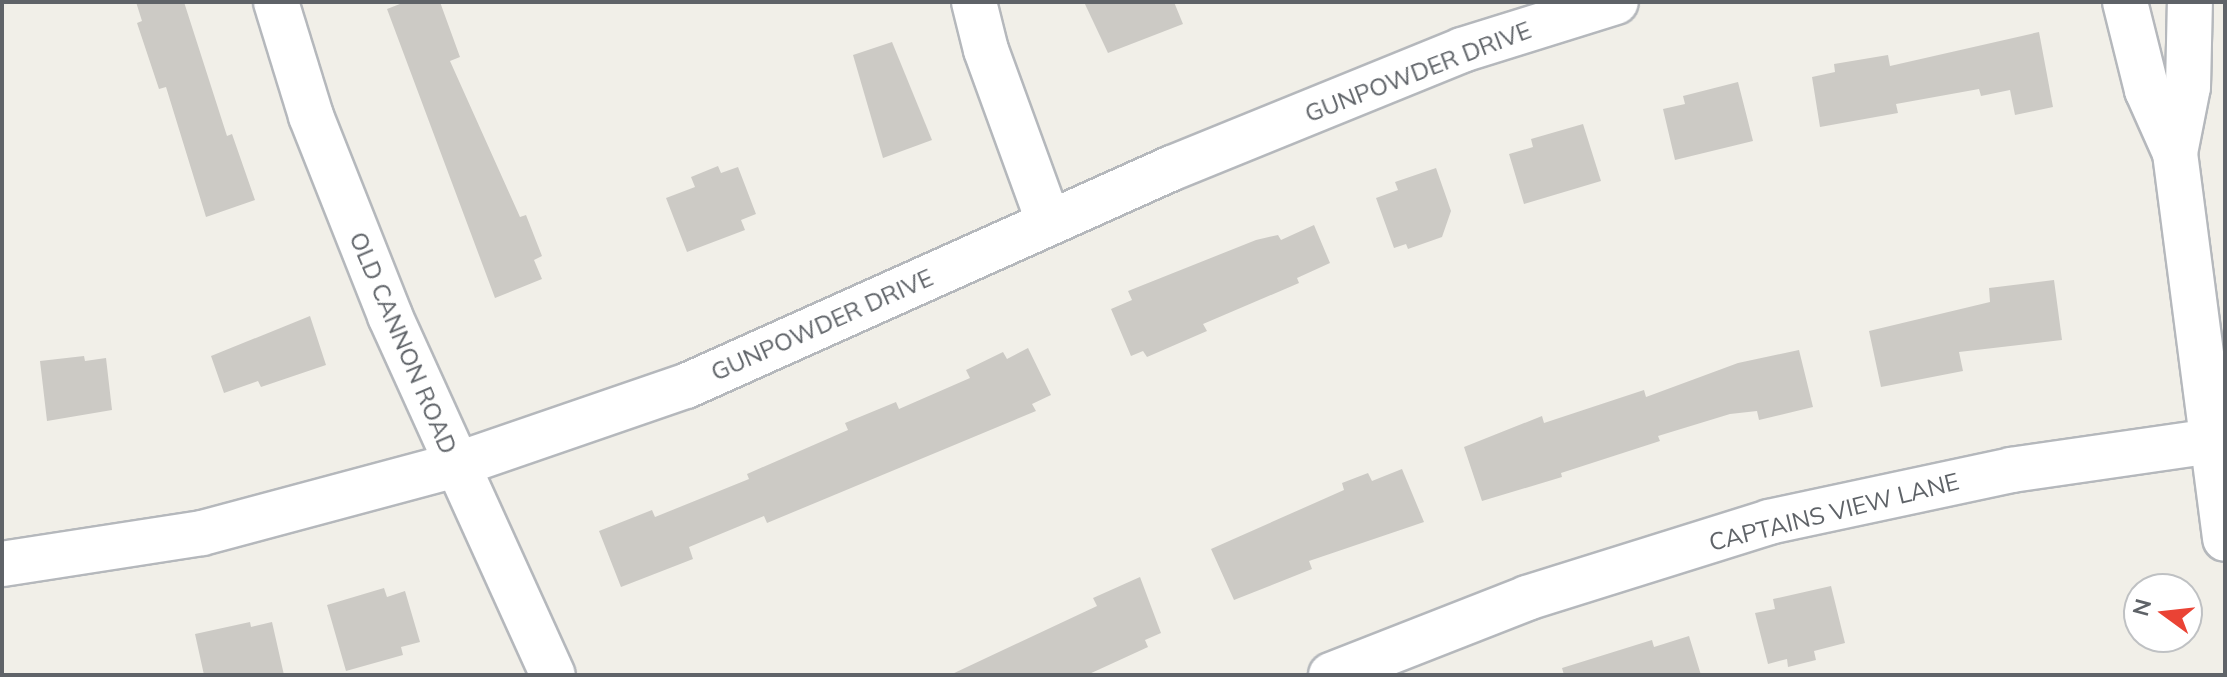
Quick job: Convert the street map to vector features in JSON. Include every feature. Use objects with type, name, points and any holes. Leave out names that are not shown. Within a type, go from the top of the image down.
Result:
[{"type":"street","name":"OLD CANNON ROAD","points":[[276,2],[349,215],[456,465],[553,675]]},
{"type":"street","points":[[974,2],[986,50],[1048,220]]},
{"type":"street","name":"GUNPOWDER DRIVE","points":[[2,564],[202,533],[456,465],[686,386],[1048,220],[1462,50],[1616,2]]},
{"type":"street","points":[[2125,2],[2147,90],[2175,153],[2213,441],[2222,487],[2225,539]]},
{"type":"street","points":[[2175,153],[2188,87],[2190,2]]},
{"type":"street","name":"CAPTAINS VIEW LANE","points":[[1331,675],[1527,598],[1769,522],[2011,470],[2213,441]]},
{"type":"building","points":[[136,2],[184,2],[227,136],[232,134],[255,200],[206,217],[166,87],[159,89],[137,23],[142,21]]},
{"type":"building","points":[[405,2],[440,2],[460,57],[450,61],[520,217],[526,215],[542,256],[534,260],[542,279],[495,298],[387,9]]},
{"type":"building","points":[[1084,2],[1174,2],[1183,24],[1108,53]]},
{"type":"building","points":[[2039,32],[2053,107],[2015,115],[2010,90],[1981,96],[1979,89],[1896,104],[1898,113],[1820,127],[1812,77],[1835,72],[1834,64],[1888,55],[1890,66]]},
{"type":"building","points":[[892,42],[932,140],[883,158],[853,55]]},
{"type":"building","points":[[1738,82],[1753,141],[1675,160],[1663,109],[1685,104],[1683,96]]},
{"type":"building","points":[[1583,124],[1601,181],[1524,204],[1509,154],[1533,147],[1531,139]]},
{"type":"building","points":[[718,166],[721,173],[738,167],[756,214],[741,220],[745,230],[687,252],[666,198],[695,187],[691,177]]},
{"type":"building","points":[[1436,168],[1451,211],[1442,237],[1408,249],[1406,244],[1394,248],[1376,198],[1398,190],[1395,182]]},
{"type":"building","points":[[1314,225],[1330,263],[1297,278],[1299,283],[1203,324],[1207,331],[1147,357],[1143,351],[1131,356],[1111,309],[1132,300],[1128,291],[1256,240],[1278,235],[1281,240]]},
{"type":"building","points":[[2054,280],[2062,340],[1959,352],[1963,371],[1881,387],[1869,331],[1990,302],[1989,288]]},
{"type":"building","points":[[310,316],[326,365],[261,387],[258,381],[224,393],[211,356]]},
{"type":"building","points":[[1028,348],[1051,395],[1032,404],[1036,411],[767,523],[764,516],[689,547],[693,559],[621,587],[599,531],[652,510],[655,517],[749,479],[747,474],[848,430],[845,423],[896,402],[899,409],[970,378],[966,370],[1003,352],[1007,359]]},
{"type":"building","points":[[1799,350],[1813,407],[1759,420],[1757,411],[1730,414],[1658,436],[1660,441],[1561,473],[1562,477],[1482,501],[1464,447],[1542,416],[1544,423],[1644,390],[1646,397],[1738,363]]},
{"type":"building","points":[[84,356],[85,361],[106,358],[112,410],[47,421],[40,361]]},
{"type":"building","points":[[1402,469],[1424,522],[1309,561],[1312,569],[1234,600],[1211,549],[1344,490],[1342,483],[1368,473],[1372,481]]},
{"type":"building","points":[[1140,577],[1161,633],[1145,640],[1148,647],[1087,675],[950,675],[1097,606],[1093,598]]},
{"type":"building","points":[[1831,586],[1845,643],[1814,651],[1816,660],[1788,667],[1787,659],[1768,664],[1755,613],[1775,609],[1773,599]]},
{"type":"building","points":[[384,588],[387,597],[405,591],[420,642],[401,647],[403,655],[346,671],[327,605]]},
{"type":"building","points":[[250,622],[251,627],[272,622],[284,675],[204,675],[195,634]]},
{"type":"building","points":[[1689,636],[1701,675],[1564,675],[1562,668],[1652,640],[1654,647]]}]
